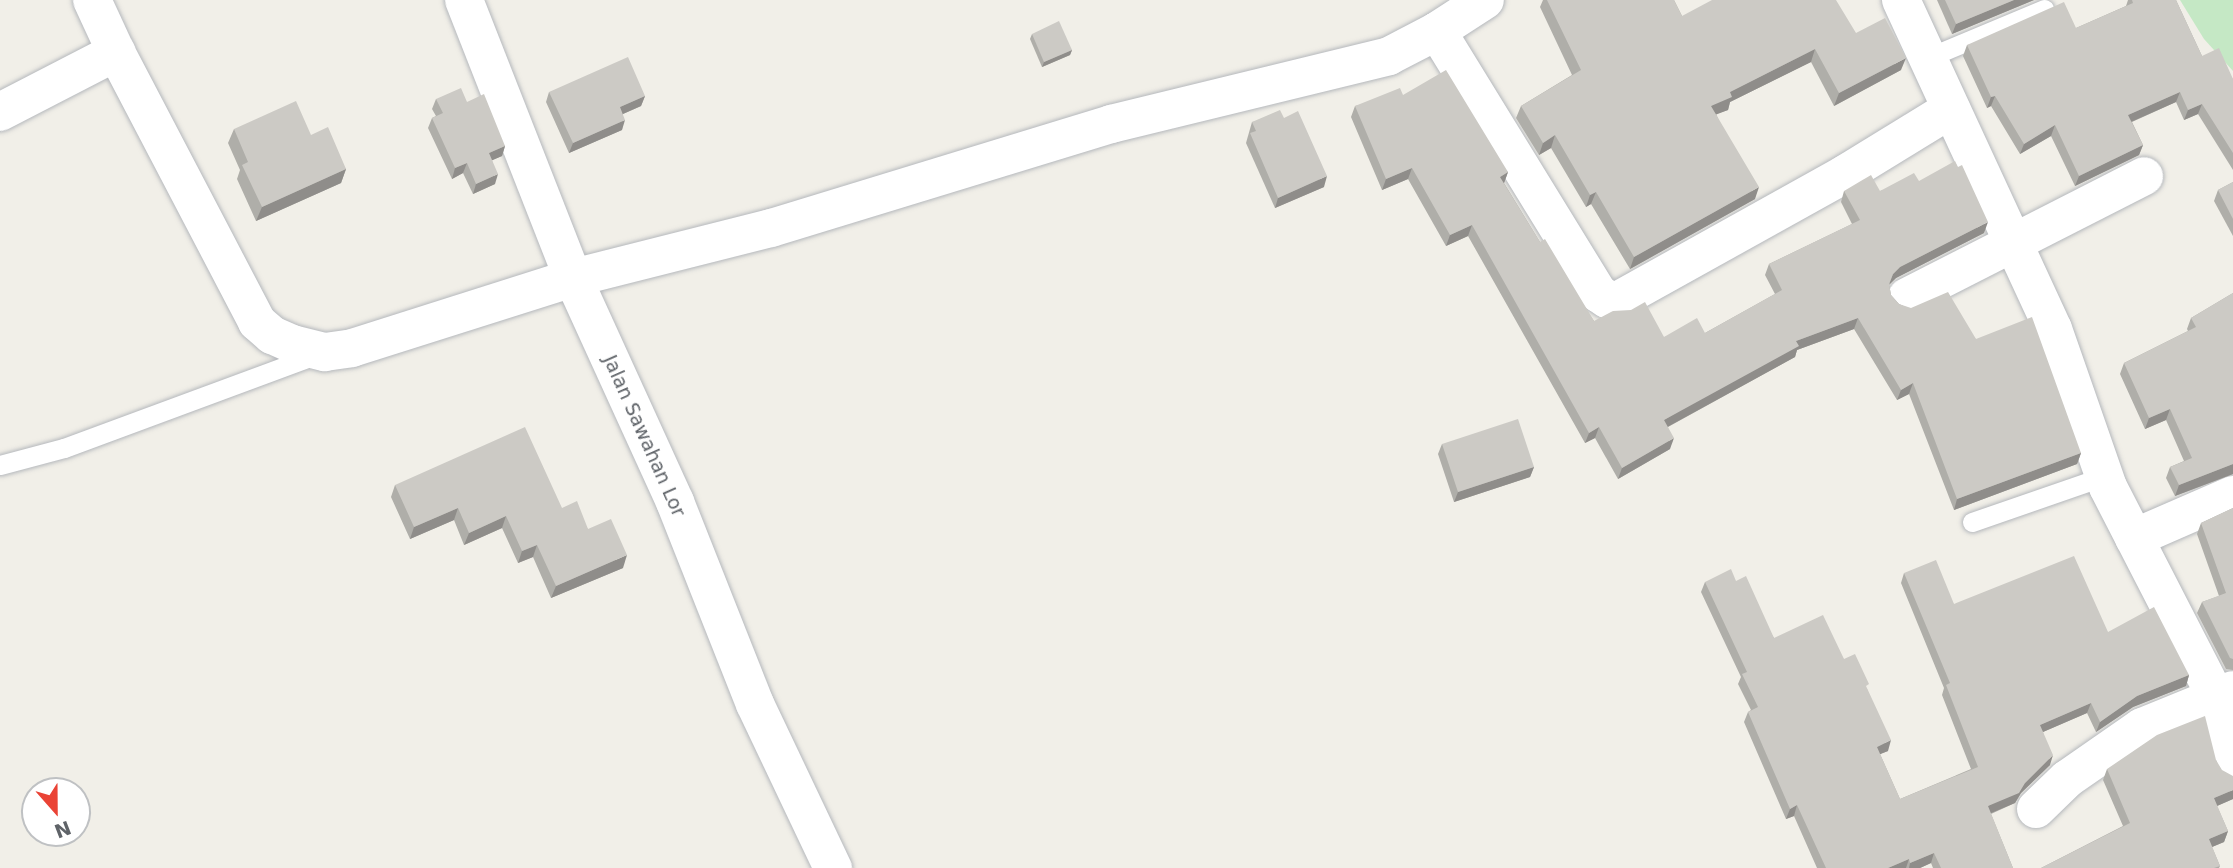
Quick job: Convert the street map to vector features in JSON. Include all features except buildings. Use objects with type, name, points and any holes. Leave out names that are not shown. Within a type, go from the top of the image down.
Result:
[{"type":"street","points":[[92,0],[116,52],[257,322],[272,335],[292,344],[325,352],[352,348],[573,278],[771,228],[1111,124],[1389,56],[1437,31],[1485,0]]},
{"type":"street","name":"Jalan Sawahan Lor","points":[[464,0],[573,278],[675,502],[755,704],[833,868]]},
{"type":"street","points":[[1901,0],[2053,329],[2105,475],[2134,538],[2224,692],[2233,765]]},
{"type":"street","points":[[1437,31],[1598,293],[1606,299],[1617,301],[1845,174],[1951,109]]},
{"type":"street","points":[[0,112],[116,52]]},
{"type":"street","points":[[1908,297],[2144,176]]},
{"type":"street","points":[[2134,538],[2233,495]]},
{"type":"street","points":[[2036,809],[2067,779],[2117,742],[2142,727],[2224,692]]},
{"type":"lane","points":[[1927,58],[2044,9]]},
{"type":"lane","points":[[0,465],[64,448],[325,352]]},
{"type":"lane","points":[[1972,522],[2105,475]]},
{"type":"green space","points":[[2180,0],[2233,0],[2233,71],[2204,39]]}]
